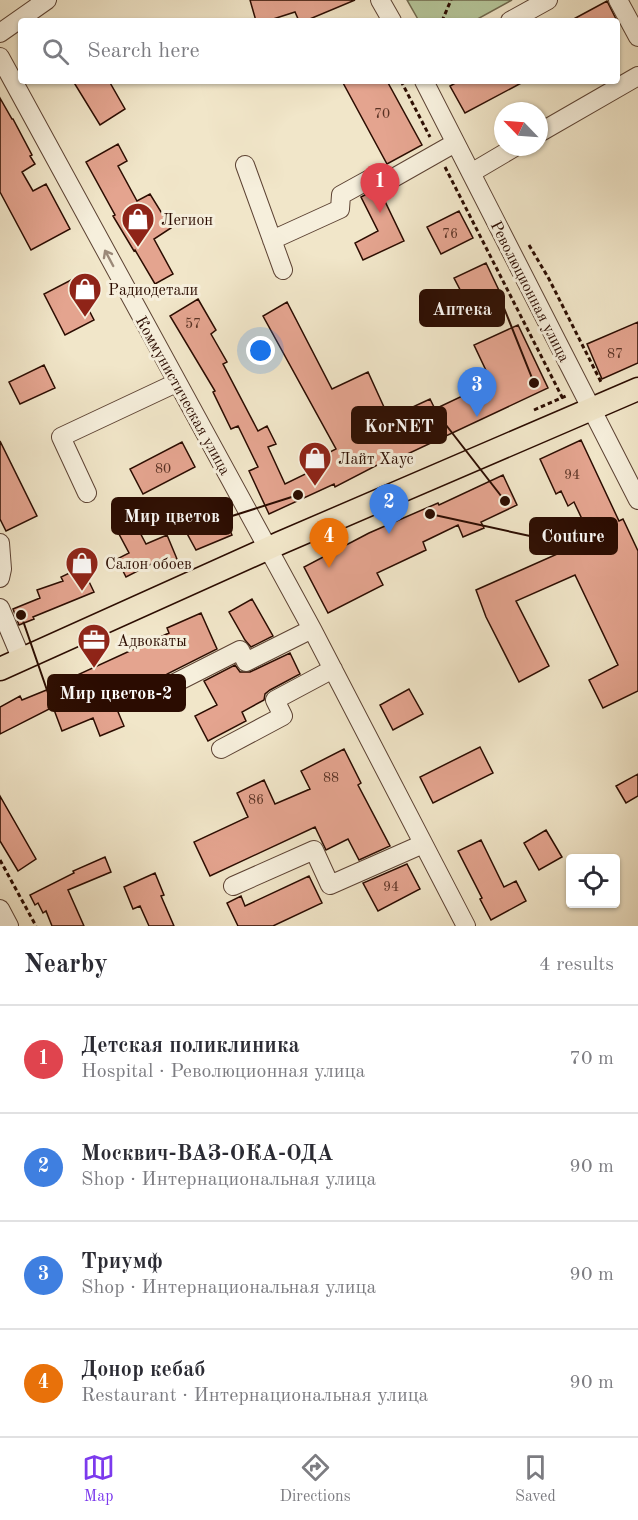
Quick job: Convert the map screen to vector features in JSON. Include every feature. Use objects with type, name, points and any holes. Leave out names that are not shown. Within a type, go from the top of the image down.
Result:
[{"type":"main road","points":[[0,669],[638,389]]},
{"type":"street","points":[[21,18],[47,0]]},
{"type":"street","points":[[380,0],[390,18]]},
{"type":"street","points":[[515,18],[548,0]]},
{"type":"street","points":[[618,0],[638,37]]},
{"type":"street","points":[[0,33],[18,20]]},
{"type":"street","name":"Коммунистическая улица","points":[[0,57],[176,383],[312,628],[466,926]]},
{"type":"street","points":[[548,128],[638,76]]},
{"type":"street","name":"Революционная улица","points":[[426,84],[471,173],[582,414],[638,500]]},
{"type":"street","points":[[272,240],[340,209],[340,195],[370,179],[388,181],[455,143]]},
{"type":"street","points":[[471,173],[500,156]]},
{"type":"street","points":[[245,165],[283,270]]},
{"type":"street","points":[[87,493],[61,437],[176,383]]},
{"type":"street","points":[[0,543],[2,569],[0,578]]},
{"type":"street","points":[[0,608],[22,660]]},
{"type":"street","points":[[173,684],[240,650],[246,662],[312,628]]},
{"type":"street","points":[[221,749],[283,716],[275,700],[333,669]]},
{"type":"street","points":[[232,886],[314,850],[330,885],[423,844]]},
{"type":"street","points":[[0,909],[9,926]]},
{"type":"path","points":[[443,18],[451,0]]},
{"type":"path","points":[[403,84],[438,153],[582,414]]},
{"type":"path","points":[[0,860],[36,926]]},
{"type":"green space","points":[[407,0],[512,0],[479,18],[417,18]]},
{"type":"building","points":[[250,0],[355,0],[312,18],[298,18],[295,12],[276,18],[255,18]]},
{"type":"building","points":[[607,1],[616,18],[576,18]]},
{"type":"building","points":[[75,84],[111,84],[125,109],[100,125]]},
{"type":"building","points":[[344,84],[389,84],[422,145],[387,164]]},
{"type":"building","points":[[454,84],[519,84],[465,113],[450,86]]},
{"type":"building","points":[[0,98],[35,164],[22,172],[33,191],[46,184],[70,229],[31,250],[0,192]]},
{"type":"building","points":[[118,144],[127,161],[118,166],[137,201],[150,194],[171,228],[154,239],[173,274],[155,284],[113,216],[115,215],[86,162]]},
{"type":"building","points":[[372,191],[380,191],[404,241],[363,260],[355,243],[378,231],[361,197]]},
{"type":"building","points":[[459,211],[473,238],[441,254],[427,227]]},
{"type":"building","points":[[486,263],[504,301],[491,308],[484,292],[466,301],[454,278]]},
{"type":"building","points":[[73,279],[94,320],[65,335],[44,294]]},
{"type":"building","points":[[198,299],[216,330],[211,334],[227,362],[223,364],[258,431],[267,426],[276,444],[268,447],[285,484],[324,465],[320,457],[336,449],[263,316],[287,302],[332,389],[368,372],[389,418],[430,399],[435,409],[490,383],[474,345],[518,325],[548,388],[382,466],[381,463],[335,487],[334,484],[269,514],[249,471],[258,467],[238,426],[231,429],[213,392],[215,391],[170,316]]},
{"type":"building","points":[[638,322],[638,363],[602,379],[587,344]]},
{"type":"building","points":[[44,365],[55,388],[20,404],[9,382]]},
{"type":"building","points":[[581,440],[619,521],[623,519],[638,551],[638,691],[603,708],[589,680],[618,665],[575,575],[516,601],[549,666],[519,682],[486,617],[476,590],[573,547],[571,545],[590,536],[574,502],[568,506],[561,491],[556,494],[540,459]]},
{"type":"building","points":[[0,441],[37,516],[6,531],[0,519]]},
{"type":"building","points":[[182,442],[195,467],[143,494],[130,469]]},
{"type":"building","points":[[503,475],[517,505],[481,522],[484,528],[463,537],[458,525],[423,542],[426,550],[377,573],[383,585],[328,613],[304,567],[369,533],[438,503],[439,505]]},
{"type":"building","points":[[216,498],[232,535],[196,550],[177,515]]},
{"type":"building","points":[[136,525],[146,544],[167,535],[177,559],[156,567],[155,562],[126,577],[117,559],[129,553],[119,534]]},
{"type":"building","points":[[82,567],[94,592],[19,625],[13,609],[40,598],[37,590],[63,581],[61,577]]},
{"type":"building","points":[[252,599],[273,636],[251,647],[229,612]]},
{"type":"building","points":[[201,613],[217,649],[167,674],[163,678],[163,688],[157,691],[156,688],[116,707],[124,726],[100,736],[93,718],[62,731],[53,707],[0,734],[0,707],[20,696],[22,700],[76,678],[75,676],[169,633],[167,628]]},
{"type":"building","points":[[290,653],[300,674],[270,690],[265,694],[264,700],[242,712],[246,721],[208,741],[195,716],[217,705],[204,681],[235,665],[240,672],[250,672]]},
{"type":"building","points":[[409,689],[423,714],[393,730],[380,705]]},
{"type":"building","points":[[480,747],[493,773],[433,803],[420,777]]},
{"type":"building","points":[[344,749],[361,783],[358,785],[390,846],[359,860],[348,839],[326,850],[315,827],[210,876],[194,842],[248,817],[237,793],[264,780],[275,804],[310,789],[301,771]]},
{"type":"building","points":[[638,774],[638,796],[626,803],[616,786]]},
{"type":"building","points":[[0,796],[36,859],[18,871],[0,841]]},
{"type":"building","points":[[546,830],[562,857],[539,870],[524,843]]},
{"type":"building","points":[[481,840],[504,887],[516,881],[526,901],[491,920],[458,851]]},
{"type":"building","points":[[105,857],[111,872],[68,890],[84,926],[52,926],[46,911],[43,913],[38,903],[35,905],[30,895],[74,873],[73,871]]},
{"type":"building","points":[[407,864],[420,889],[378,911],[363,883]]},
{"type":"building","points":[[155,873],[164,895],[161,896],[174,926],[149,926],[140,906],[133,909],[124,887]]},
{"type":"building","points":[[309,876],[322,903],[273,926],[238,926],[227,903],[241,896],[245,906]]},
{"type":"place","name":"Детская поликлиника","points":[[380,213]]},
{"type":"place","name":"Легион","points":[[138,248]]},
{"type":"place","name":"Радиодетали","points":[[85,318]]},
{"type":"place","name":"Аптека","points":[[534,383]]},
{"type":"place","name":"Триумф","points":[[477,417]]},
{"type":"place","name":"Лайт Хаус","points":[[315,487]]},
{"type":"place","name":"Мир цветов","points":[[298,495]]},
{"type":"place","name":"KorNET","points":[[505,501]]},
{"type":"place","name":"Couture","points":[[430,514]]},
{"type":"place","name":"Москвич-ВАЗ-ОКА-ОДА","points":[[389,534]]},
{"type":"place","name":"Донор кебаб","points":[[329,568]]},
{"type":"place","name":"Салон обоев","points":[[82,592]]},
{"type":"place","name":"Мир цветов-2","points":[[21,615]]},
{"type":"place","name":"Адвокаты","points":[[94,669]]}]
